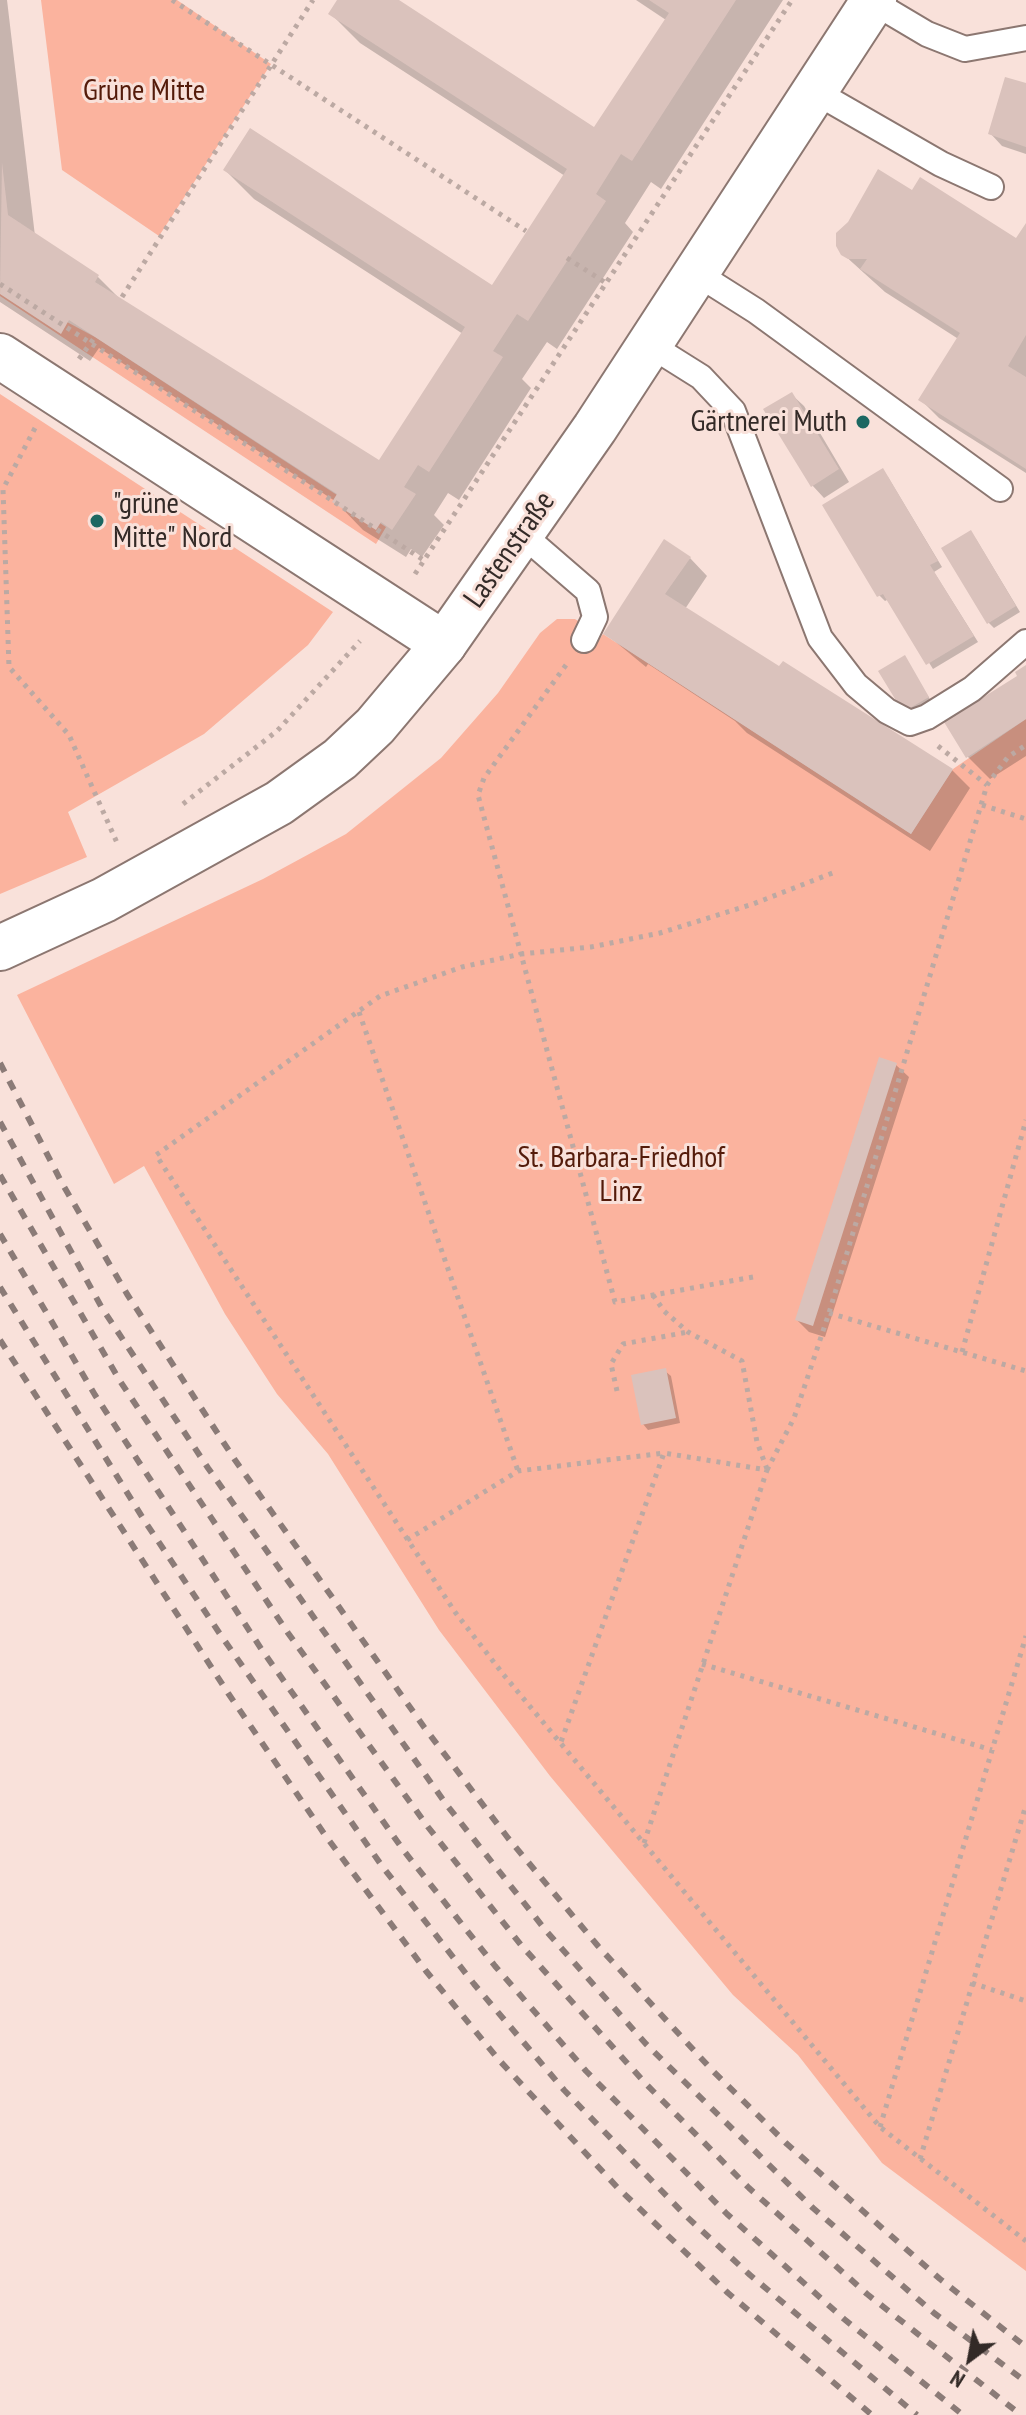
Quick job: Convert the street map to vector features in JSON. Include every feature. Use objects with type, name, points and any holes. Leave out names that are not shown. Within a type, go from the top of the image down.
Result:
[{"type":"main road","name":"Lastenstraße","points":[[0,948],[138,882],[307,784],[375,726],[444,644],[522,534],[650,345],[874,1]]},
{"type":"main road","points":[[0,356],[444,644]]},
{"type":"lane","points":[[874,1],[927,34],[956,46],[985,48],[1026,38]]},
{"type":"lane","points":[[814,91],[928,157],[991,187]]},
{"type":"lane","points":[[696,273],[756,311],[1000,489]]},
{"type":"lane","points":[[650,345],[701,377],[733,411],[820,638],[856,685],[887,711],[910,723],[927,717],[972,689],[1026,642]]},
{"type":"lane","points":[[522,534],[588,591],[595,617],[584,640]]},
{"type":"path","points":[[172,0],[526,231]]},
{"type":"path","points":[[122,297],[313,0]]},
{"type":"path","points":[[178,808],[277,731],[390,607],[425,561],[792,0]]},
{"type":"path","points":[[567,258],[606,283]]},
{"type":"path","points":[[0,284],[425,561]]},
{"type":"path","points":[[95,337],[56,393],[3,489],[9,667],[69,735],[97,791],[120,850],[133,843]]},
{"type":"path","points":[[584,640],[484,778],[478,795],[615,1302],[753,1277]]},
{"type":"path","points":[[910,723],[987,785]]},
{"type":"path","points":[[644,1843],[767,1470],[794,1418],[829,1313],[987,785],[1008,757],[1026,745]]},
{"type":"path","points":[[982,805],[1026,819]]},
{"type":"path","points":[[835,872],[753,904],[660,933],[591,947],[521,954],[462,967],[380,996],[156,1155],[455,1612],[880,2127],[1026,2241]]},
{"type":"path","points":[[359,1012],[518,1471]]},
{"type":"path","points":[[962,1352],[1026,1120]]},
{"type":"path","points":[[653,1295],[664,1311],[688,1332],[742,1361],[757,1442],[767,1470]]},
{"type":"path","points":[[829,1313],[1026,1371]]},
{"type":"path","points":[[617,1391],[611,1364],[623,1344],[688,1332]]},
{"type":"path","points":[[407,1540],[518,1471],[664,1453],[767,1470]]},
{"type":"path","points":[[561,1742],[664,1453]]},
{"type":"path","points":[[880,2127],[1026,1636]]},
{"type":"path","points":[[702,1664],[992,1750]]},
{"type":"path","points":[[920,2159],[1026,1805]]},
{"type":"path","points":[[972,1983],[1026,2001]]},
{"type":"green space","name":"Grüne Mitte","points":[[41,0],[177,0],[271,64],[159,236],[62,170]]},
{"type":"green space","points":[[0,286],[95,337],[386,527],[376,544],[0,296]]},
{"type":"green space","name":"\"grüne Mitte\" Nord","points":[[0,394],[333,612],[308,645],[204,734],[68,812],[87,857],[0,894]]},
{"type":"green space","name":"St. Barbara-Friedhof Linz","points":[[557,619],[575,619],[583,624],[576,634],[595,646],[603,634],[911,834],[953,769],[1026,719],[1026,2271],[882,2163],[798,2055],[733,1995],[550,1776],[439,1630],[328,1454],[277,1394],[225,1314],[144,1166],[114,1184],[17,995],[263,879],[346,834],[441,758],[498,693],[540,633]]},
{"type":"building","points":[[337,0],[399,0],[594,127],[669,13],[649,0],[736,0],[632,161],[621,154],[596,194],[606,201],[528,321],[517,314],[493,351],[503,357],[429,472],[418,465],[404,487],[416,494],[392,530],[381,522],[376,530],[332,502],[337,494],[69,320],[61,334],[0,294],[2,163],[8,215],[99,275],[95,282],[379,460],[465,327],[223,170],[250,128],[492,285],[567,169],[328,14]]},
{"type":"building","points":[[1005,77],[1026,83],[1026,147],[988,134]]},
{"type":"building","points":[[878,169],[912,190],[920,177],[1016,238],[1026,223],[1026,335],[1008,366],[1026,377],[1026,469],[918,400],[960,333],[860,269],[867,259],[848,259],[841,255],[836,246],[836,233],[848,222]]},
{"type":"building","points":[[792,392],[839,469],[811,487],[763,409]]},
{"type":"building","points":[[883,468],[938,561],[930,565],[974,636],[926,665],[883,594],[877,597],[822,505]]},
{"type":"building","points":[[971,530],[1016,606],[987,624],[941,548]]},
{"type":"building","points":[[664,539],[691,557],[665,594],[779,666],[783,661],[953,769],[911,834],[603,634]]},
{"type":"building","points":[[905,655],[929,697],[903,712],[878,671]]},
{"type":"building","points":[[1026,665],[1026,719],[966,758],[944,722],[1017,676],[1015,672]]},
{"type":"building","points":[[879,1057],[897,1063],[813,1326],[795,1320]]},
{"type":"building","points":[[666,1368],[676,1418],[641,1425],[631,1375]]},
{"type":"railway","points":[[0,1063],[63,1185],[127,1294],[235,1460],[424,1727],[508,1838],[598,1946],[712,2070],[787,2144],[940,2279],[1026,2347]]},
{"type":"railway","points":[[0,1122],[102,1308],[208,1468],[446,1804],[547,1932],[646,2044],[813,2208],[934,2313],[1026,2382]]},
{"type":"railway","points":[[0,1175],[120,1381],[288,1633],[428,1827],[521,1945],[646,2084],[749,2188],[867,2294],[1021,2415]]},
{"type":"railway","points":[[0,1234],[95,1395],[262,1650],[404,1851],[495,1966],[586,2071],[727,2214],[844,2319],[963,2415]]},
{"type":"railway","points":[[0,1287],[144,1520],[220,1634],[382,1866],[474,1984],[564,2090],[686,2216],[750,2275],[917,2415]]},
{"type":"railway","points":[[0,1340],[228,1693],[325,1835],[426,1971],[499,2060],[617,2187],[728,2293],[872,2415]]},
{"type":"place","name":"Gärtnerei Muth","points":[[863,422]]},
{"type":"place","name":"\"grüne Mitte\" Nord","points":[[97,521]]}]
